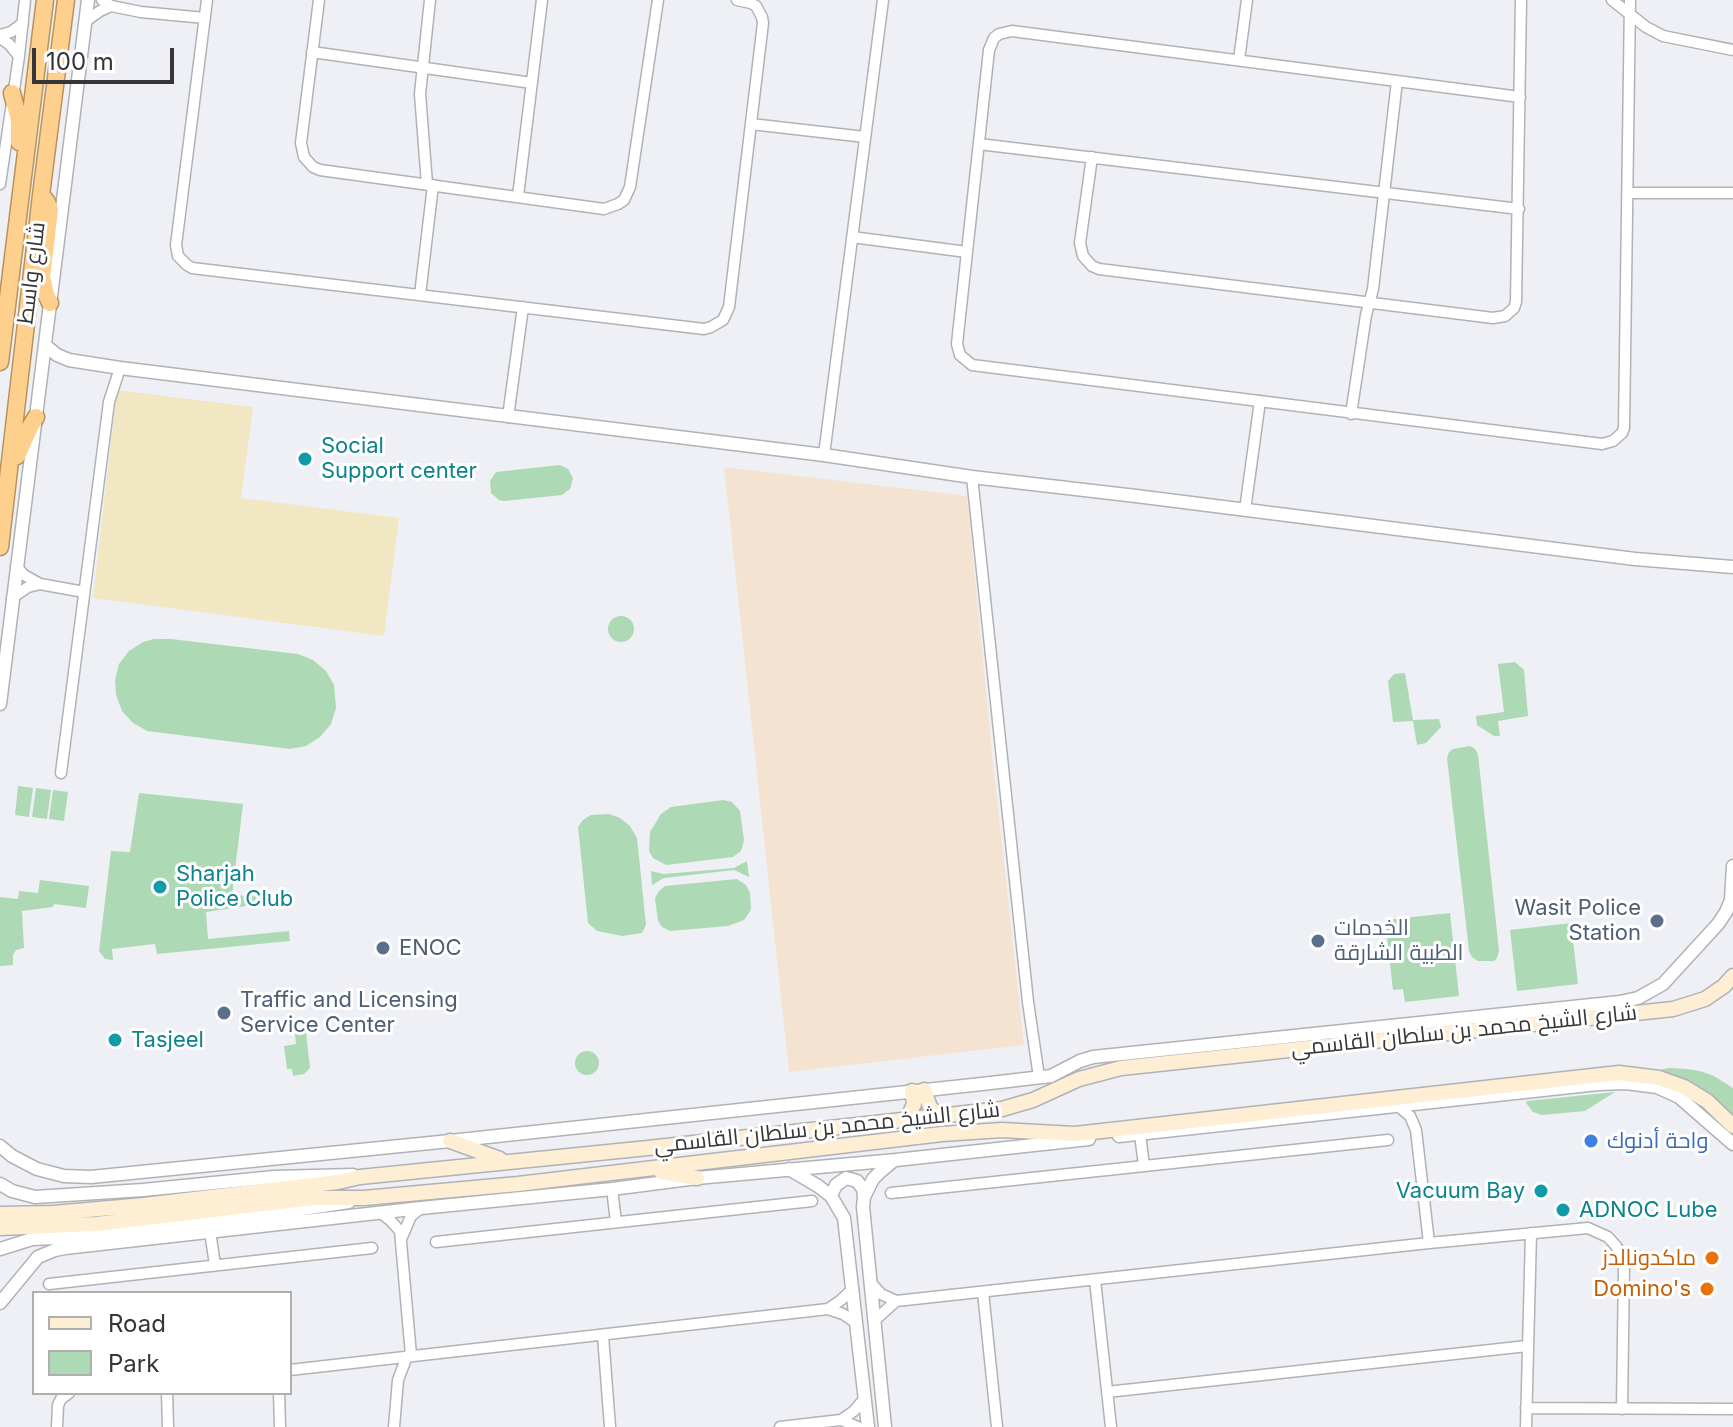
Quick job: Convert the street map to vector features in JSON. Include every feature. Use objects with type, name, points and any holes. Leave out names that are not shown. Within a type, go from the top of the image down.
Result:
[{"type":"highway","name":"شارع واسط","points":[[0,362],[45,0]]},
{"type":"highway","name":"شارع واسط","points":[[0,547],[66,0]]},
{"type":"highway","points":[[12,93],[20,127],[14,184],[21,201]]},
{"type":"highway","points":[[41,195],[50,210],[42,277],[50,303]]},
{"type":"highway","points":[[9,472],[36,417]]},
{"type":"main road","name":"شارع الشيخ محمد بن سلطان القاسمي","points":[[0,1214],[144,1205],[360,1177],[907,1120],[1012,1106],[1044,1096],[1079,1079],[1121,1068],[1673,1009],[1705,999],[1733,976]]},
{"type":"main road","name":"شارع الشيخ محمد بن سلطان القاسمي","points":[[0,1228],[97,1224],[313,1198],[364,1198],[518,1184],[942,1134],[1002,1130],[1075,1134],[1327,1110],[1592,1075],[1632,1073],[1684,1087],[1707,1101],[1733,1126]]},
{"type":"main road","points":[[918,1091],[938,1116]]},
{"type":"main road","points":[[907,1120],[918,1091]]},
{"type":"main road","points":[[450,1141],[516,1162]]},
{"type":"main road","points":[[648,1169],[697,1178]]},
{"type":"street","points":[[0,184],[25,0]]},
{"type":"street","points":[[0,704],[88,0]]},
{"type":"street","points":[[207,0],[176,245],[182,261],[192,268],[704,329],[723,320],[729,307],[762,17],[756,6],[737,0]]},
{"type":"street","points":[[319,0],[301,143],[308,163],[320,170],[604,209],[624,200],[630,187],[658,0]]},
{"type":"street","points":[[420,295],[430,184],[420,94],[430,0]]},
{"type":"street","points":[[518,196],[542,0]]},
{"type":"street","points":[[824,455],[883,0]]},
{"type":"street","points":[[1239,60],[1247,0]]},
{"type":"street","points":[[1092,157],[1080,243],[1083,256],[1092,266],[1369,303],[1493,318],[1505,316],[1516,302],[1521,0]]},
{"type":"street","points":[[1612,0],[1646,27],[1663,36],[1733,50]]},
{"type":"street","points":[[1520,97],[1005,31],[994,38],[989,50],[957,344],[960,355],[972,365],[1602,444],[1613,441],[1624,428],[1630,0]]},
{"type":"street","points":[[86,21],[107,3],[141,12],[205,18]]},
{"type":"street","points":[[19,56],[0,36],[23,23]]},
{"type":"street","points":[[312,52],[532,83]]},
{"type":"street","points":[[1351,414],[1373,289],[1397,81]]},
{"type":"street","points":[[751,124],[865,137]]},
{"type":"street","points":[[979,144],[1519,209]]},
{"type":"street","points":[[1629,193],[1733,193]]},
{"type":"street","points":[[852,237],[967,252]]},
{"type":"street","points":[[508,417],[523,307]]},
{"type":"street","points":[[45,345],[69,360],[120,368],[1620,557],[1733,567]]},
{"type":"street","points":[[41,374],[55,364],[69,360]]},
{"type":"street","points":[[61,773],[110,397],[120,368]]},
{"type":"street","points":[[1245,510],[1260,401]]},
{"type":"street","points":[[972,477],[1028,1002],[1039,1077]]},
{"type":"street","points":[[16,566],[40,584],[84,592]]},
{"type":"street","points":[[12,598],[28,587],[40,584]]},
{"type":"street","points":[[0,1146],[24,1164],[50,1174],[77,1177],[119,1174],[1051,1076],[1093,1057],[1629,1000],[1655,989],[1670,978],[1723,918],[1731,900],[1733,866]]},
{"type":"street","points":[[0,1303],[38,1257],[55,1250],[697,1178],[1140,1134],[1327,1110],[1431,1103],[1598,1084],[1657,1087],[1679,1097],[1733,1144]]},
{"type":"street","points":[[1416,1130],[1420,1115],[1431,1103]]},
{"type":"street","points":[[1398,1106],[1410,1116],[1416,1130],[1429,1243]]},
{"type":"street","points":[[1140,1134],[1144,1166]]},
{"type":"street","points":[[891,1193],[1388,1140]]},
{"type":"street","points":[[864,1197],[880,1172],[896,1160]]},
{"type":"street","points":[[789,1169],[831,1196],[844,1218],[868,1427]]},
{"type":"street","points":[[0,1174],[23,1188],[49,1197]]},
{"type":"street","points":[[101,1194],[119,1174]]},
{"type":"street","points":[[0,1184],[22,1194],[49,1197],[274,1177],[360,1177]]},
{"type":"street","points":[[831,1196],[836,1185],[846,1178],[857,1181],[863,1189],[885,1427]]},
{"type":"street","points":[[612,1189],[616,1222]]},
{"type":"street","points":[[0,1249],[21,1241],[191,1224],[341,1204],[364,1198]]},
{"type":"street","points":[[436,1242],[812,1201]]},
{"type":"street","points":[[401,1239],[411,1216],[421,1208]]},
{"type":"street","points":[[381,1213],[400,1231],[409,1356],[402,1368],[396,1393],[394,1427]]},
{"type":"street","points":[[191,1224],[210,1231]]},
{"type":"street","points":[[870,1282],[881,1294],[896,1301],[1588,1228],[1608,1237],[1622,1256],[1622,1409]]},
{"type":"street","points":[[210,1231],[215,1265]]},
{"type":"street","points":[[1526,1427],[1531,1233]]},
{"type":"street","points":[[0,1258],[30,1244],[56,1238]]},
{"type":"street","points":[[49,1284],[372,1248]]},
{"type":"street","points":[[1095,1280],[1111,1427]]},
{"type":"street","points":[[828,1309],[853,1289]]},
{"type":"street","points":[[983,1292],[997,1427]]},
{"type":"street","points":[[874,1321],[896,1301]]},
{"type":"street","points":[[292,1370],[828,1309],[856,1323]]},
{"type":"street","points":[[603,1336],[610,1427]]},
{"type":"street","points":[[1107,1392],[1527,1346]]},
{"type":"street","points":[[57,1427],[58,1405],[66,1395]]},
{"type":"street","points":[[167,1395],[168,1427]]},
{"type":"street","points":[[279,1395],[280,1427]]},
{"type":"street","points":[[780,1427],[841,1420],[865,1398]]},
{"type":"street","points":[[1526,1408],[1733,1409]]},
{"type":"street","points":[[841,1420],[858,1427]]},
{"type":"shaded area","points":[[724,467],[967,496],[1024,1045],[789,1072]]},
{"type":"green space","points":[[560,465],[568,469],[573,478],[570,489],[562,495],[504,501],[491,493],[490,481],[496,472]]},
{"type":"green space","points":[[621,616],[630,620],[634,629],[630,638],[621,642],[612,638],[608,629],[612,620]]},
{"type":"green space","points":[[154,639],[298,654],[313,660],[326,671],[334,685],[336,708],[331,724],[320,737],[306,746],[290,749],[147,731],[133,723],[122,711],[115,680],[119,664],[129,651]]},
{"type":"green space","points":[[1515,662],[1524,670],[1528,716],[1498,721],[1500,736],[1494,736],[1477,725],[1476,716],[1504,712],[1498,664]]},
{"type":"green space","points":[[1405,673],[1413,720],[1439,719],[1441,727],[1426,743],[1417,745],[1413,721],[1393,722],[1388,681],[1394,674]]},
{"type":"green space","points":[[1470,746],[1478,754],[1499,951],[1494,961],[1478,961],[1469,951],[1447,758],[1453,749]]},
{"type":"green space","points":[[18,786],[33,788],[29,817],[15,815]]},
{"type":"green space","points":[[36,788],[51,790],[47,819],[32,817]]},
{"type":"green space","points":[[53,790],[68,792],[64,821],[49,819]]},
{"type":"green space","points":[[139,793],[243,804],[232,895],[284,898],[285,891],[288,891],[293,899],[206,912],[208,939],[289,931],[290,941],[157,954],[155,944],[112,949],[113,960],[105,959],[99,951],[111,851],[130,852]]},
{"type":"green space","points":[[723,800],[732,802],[740,811],[744,840],[741,851],[733,857],[666,865],[653,858],[649,851],[650,832],[661,814],[671,807]]},
{"type":"green space","points":[[609,814],[630,826],[637,838],[646,925],[642,933],[622,936],[597,931],[588,923],[578,827],[591,815]]},
{"type":"green space","points":[[747,861],[749,877],[734,870],[664,878],[652,885],[651,871],[664,874],[734,868]]},
{"type":"green space","points":[[737,879],[746,885],[750,893],[751,910],[744,920],[728,926],[670,931],[658,921],[655,898],[665,886]]},
{"type":"green space","points":[[40,880],[89,886],[86,908],[54,904],[53,907],[22,911],[24,948],[16,950],[13,965],[0,966],[0,897],[18,899],[19,891],[38,893]]},
{"type":"green space","points":[[1450,913],[1459,996],[1405,1002],[1403,989],[1393,990],[1385,920]]},
{"type":"green space","points":[[1571,923],[1578,984],[1517,991],[1510,930]]},
{"type":"green space","points":[[306,1032],[310,1068],[304,1074],[293,1076],[292,1069],[287,1069],[284,1046],[296,1044],[295,1034]]},
{"type":"green space","points":[[587,1051],[598,1058],[599,1063],[592,1074],[587,1075],[576,1068],[575,1063],[582,1052]]},
{"type":"green space","points":[[1670,1068],[1700,1071],[1733,1088],[1733,1121],[1653,1071]]},
{"type":"green space","points":[[1615,1092],[1585,1111],[1542,1115],[1533,1112],[1526,1103],[1527,1101]]},
{"type":"sand","points":[[117,390],[253,407],[241,498],[399,518],[384,636],[93,598]]},
{"type":"place","name":"Social Support center","points":[[305,459]]},
{"type":"place","name":"Sharjah Police Club","points":[[160,887]]},
{"type":"place","name":"Wasit Police Station","points":[[1657,921]]},
{"type":"place","name":"الخدمات الطبية الشارقة","points":[[1318,941]]},
{"type":"place","name":"ENOC","points":[[383,948]]},
{"type":"place","name":"Traffic and Licensing Service Center","points":[[224,1013]]},
{"type":"place","name":"Tasjeel","points":[[115,1040]]},
{"type":"place","name":"واحة أدنوك","points":[[1591,1141]]},
{"type":"place","name":"Vacuum Bay","points":[[1541,1191]]},
{"type":"place","name":"ADNOC Lube","points":[[1563,1210]]},
{"type":"place","name":"ماكدونالدز","points":[[1712,1258]]},
{"type":"place","name":"Domino's","points":[[1707,1289]]}]
